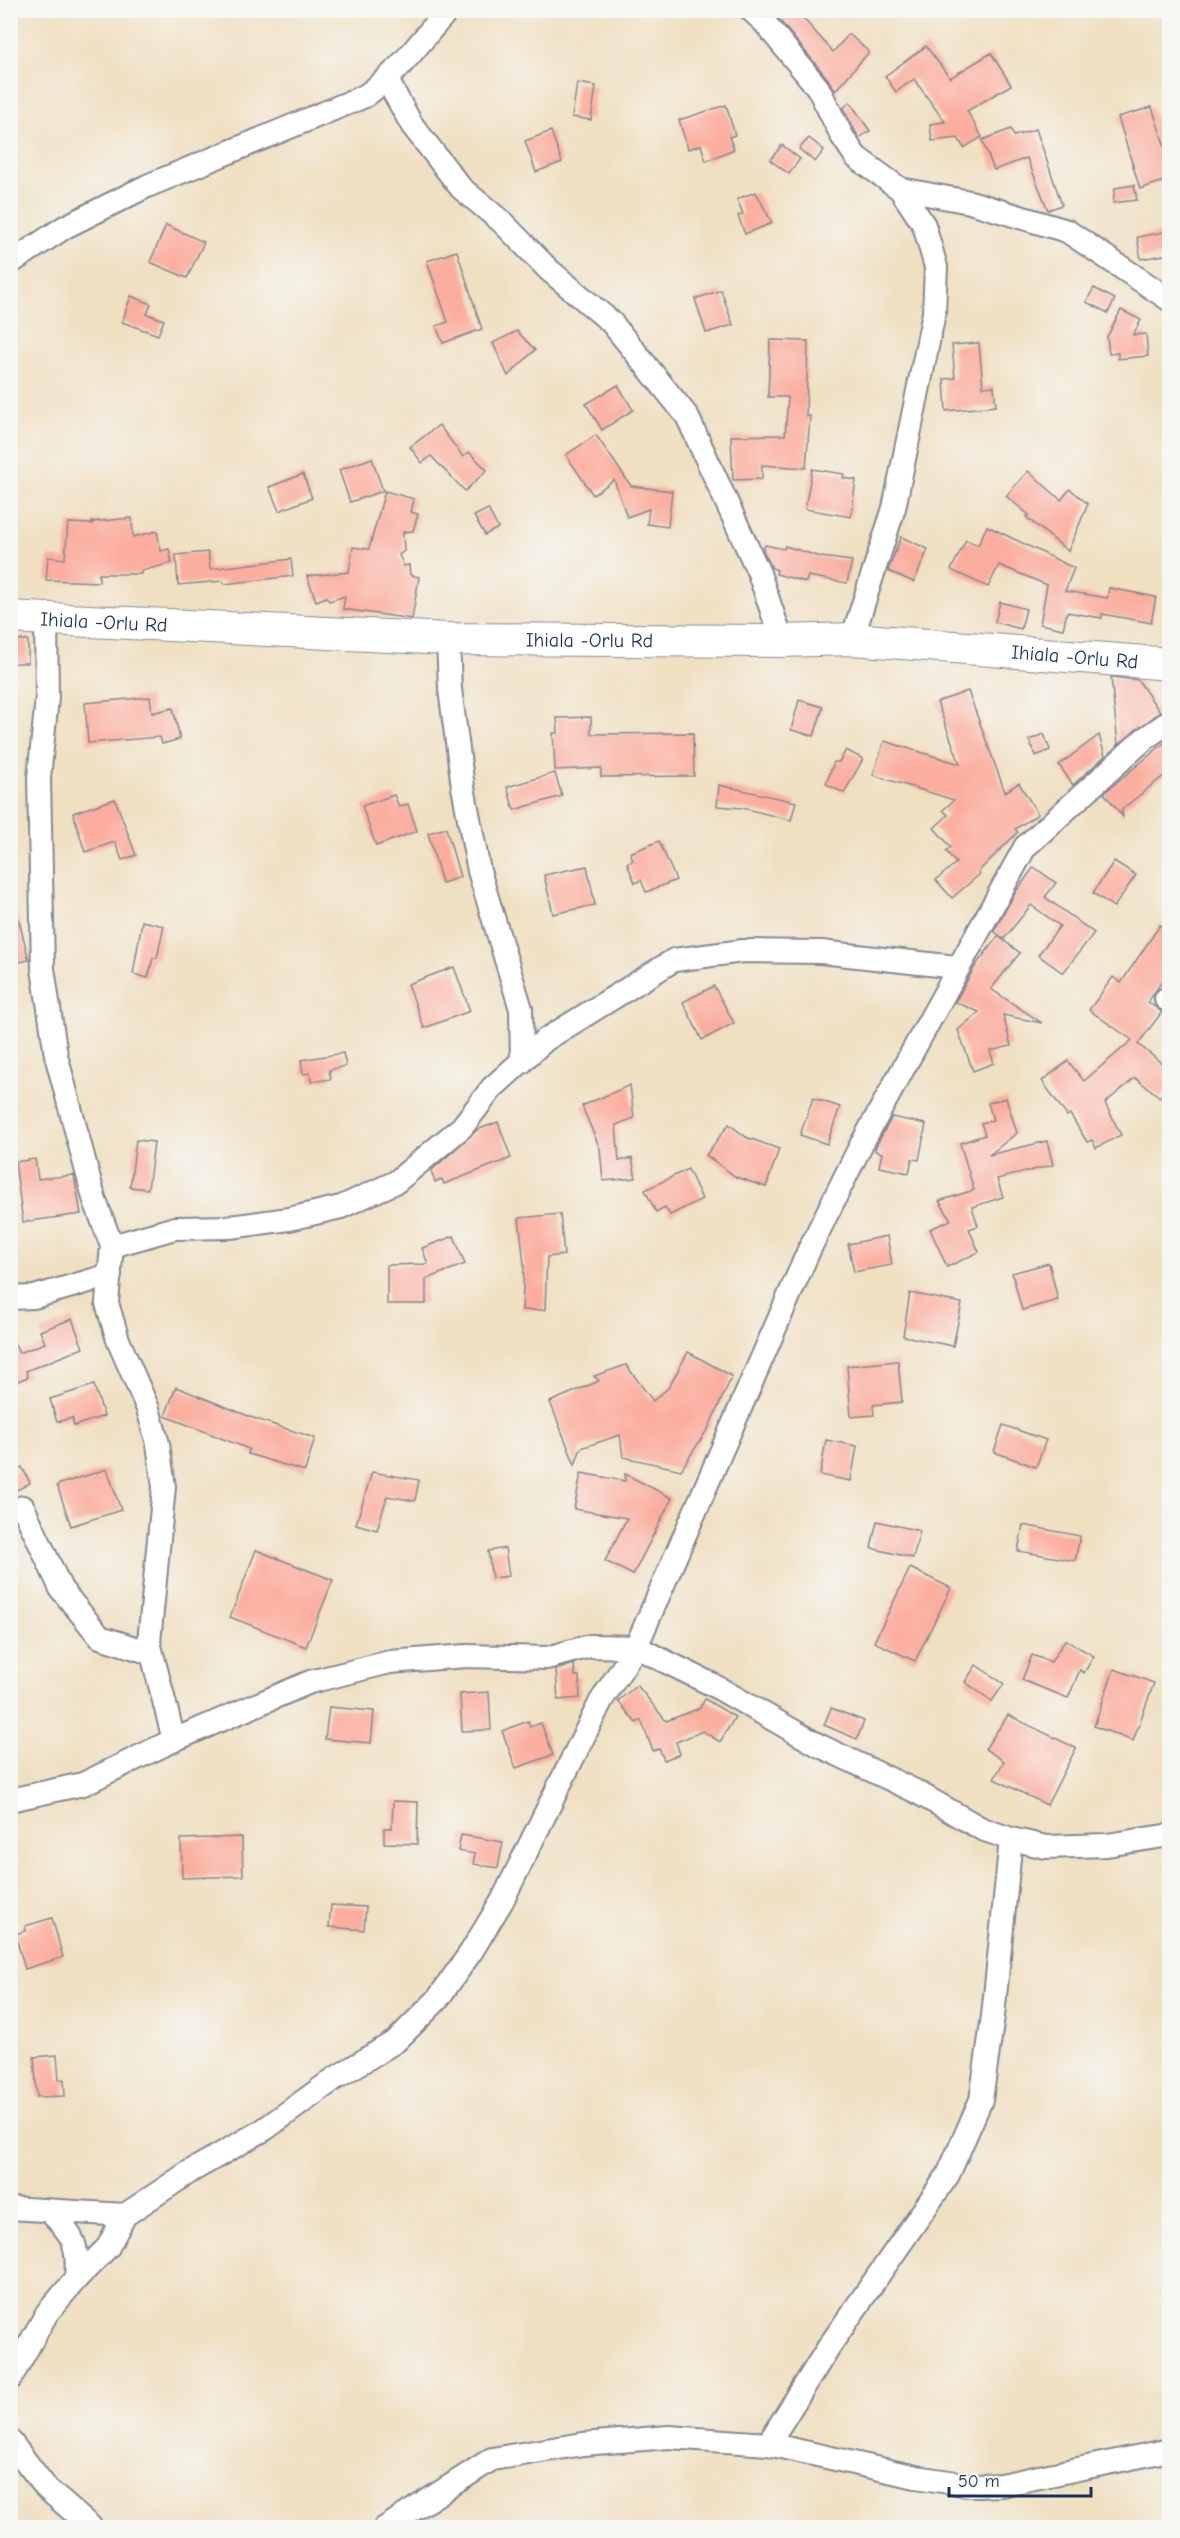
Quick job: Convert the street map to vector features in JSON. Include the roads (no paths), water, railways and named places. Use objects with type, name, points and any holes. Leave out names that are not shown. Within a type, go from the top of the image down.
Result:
[{"type":"main road","name":"Ihiala -Orlu Rd","points":[[10,617],[448,639],[782,641],[852,639],[1170,663]]},
{"type":"street","points":[[10,263],[65,227],[147,186],[354,100],[387,80],[408,60],[448,10]]},
{"type":"street","points":[[751,10],[764,22],[818,88],[842,136],[856,157],[900,189],[924,225],[936,267],[933,313],[894,508],[852,639]]},
{"type":"street","points":[[387,80],[412,125],[461,188],[502,222],[549,270],[611,322],[687,416],[759,573],[782,641]]},
{"type":"street","points":[[900,189],[970,202],[1067,231],[1170,300]]},
{"type":"street","points":[[46,618],[47,698],[39,778],[44,969],[56,1055],[94,1198],[112,1246],[107,1303],[118,1340],[148,1409],[158,1444],[164,1487],[149,1642],[174,1740]]},
{"type":"street","points":[[448,639],[450,689],[464,788],[479,871],[521,1009],[522,1062]]},
{"type":"street","points":[[10,2379],[47,2313],[108,2247],[124,2215],[191,2171],[265,2128],[334,2079],[396,2041],[437,2000],[471,1952],[502,1901],[601,1701],[636,1647],[809,1250],[860,1147],[878,1119],[956,968],[1024,847],[1144,739],[1170,721]]},
{"type":"street","points":[[112,1246],[175,1228],[230,1227],[290,1219],[340,1207],[396,1182],[462,1127],[492,1088],[545,1040],[674,960],[743,951],[810,952],[956,968]]},
{"type":"street","points":[[10,1298],[34,1297],[110,1275]]},
{"type":"street","points":[[23,1507],[61,1589],[100,1637],[152,1653]]},
{"type":"street","points":[[10,1800],[83,1784],[174,1740],[310,1682],[390,1662],[466,1656],[548,1658],[590,1646],[636,1647],[713,1685],[818,1745],[915,1791],[982,1828],[1011,1839],[1046,1846],[1107,1845],[1170,1836]]},
{"type":"street","points":[[768,2444],[830,2345],[948,2175],[981,2100],[993,2016],[1011,1839]]},
{"type":"street","points":[[10,2208],[124,2215]]},
{"type":"street","points":[[50,2212],[68,2230],[75,2243],[78,2257],[76,2279]]},
{"type":"street","points":[[399,2524],[492,2459],[528,2452],[669,2437],[768,2444],[916,2477],[976,2486],[1001,2485],[1170,2450]]},
{"type":"street","points":[[10,2441],[47,2489],[92,2528]]}]
